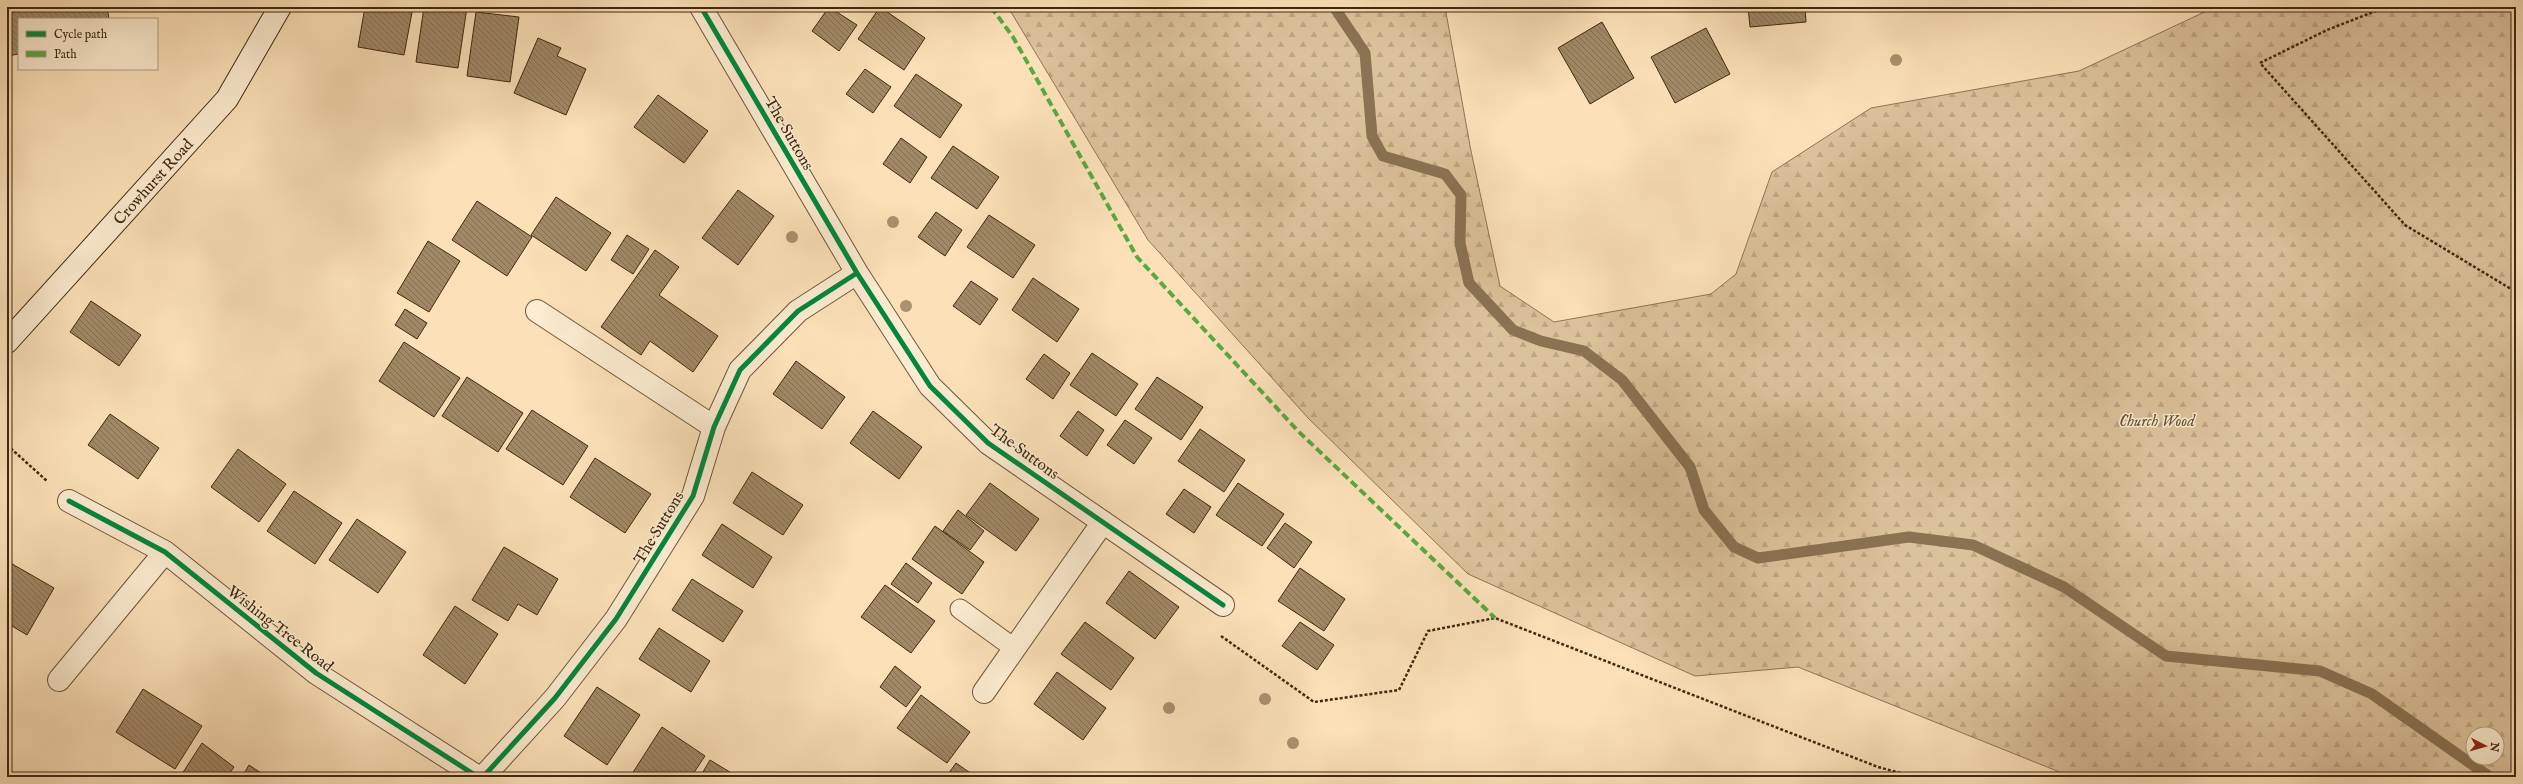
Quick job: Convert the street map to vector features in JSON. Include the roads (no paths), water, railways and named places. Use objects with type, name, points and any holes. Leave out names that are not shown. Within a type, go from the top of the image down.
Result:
[{"type":"street","name":"Crowhurst Road","points":[[7,342],[227,99],[280,7]]},
{"type":"street","name":"The Suttons","points":[[701,7],[857,273],[930,386],[988,443],[1223,605]]},
{"type":"street","name":"The Suttons","points":[[483,777],[555,698],[616,619],[693,496],[714,427],[740,370],[798,311],[857,273]]},
{"type":"street","points":[[537,311],[714,427]]},
{"type":"street","name":"Wishing Tree Road","points":[[68,500],[165,552],[316,673],[478,777]]},
{"type":"street","points":[[984,692],[1103,522]]},
{"type":"street","points":[[59,680],[165,552]]},
{"type":"lane","points":[[960,610],[1014,648]]},
{"type":"waterway","points":[[1334,7],[1365,53],[1372,136],[1383,156],[1445,174],[1461,195],[1460,243],[1469,283],[1513,330],[1541,341],[1584,351],[1622,380],[1690,467],[1704,510],[1734,547],[1758,558],[1909,537],[1973,545],[2064,587],[2166,656],[2320,671],[2372,694],[2490,777]]},
{"type":"park label","name":"Church Wood","points":[[2157,420]]}]
